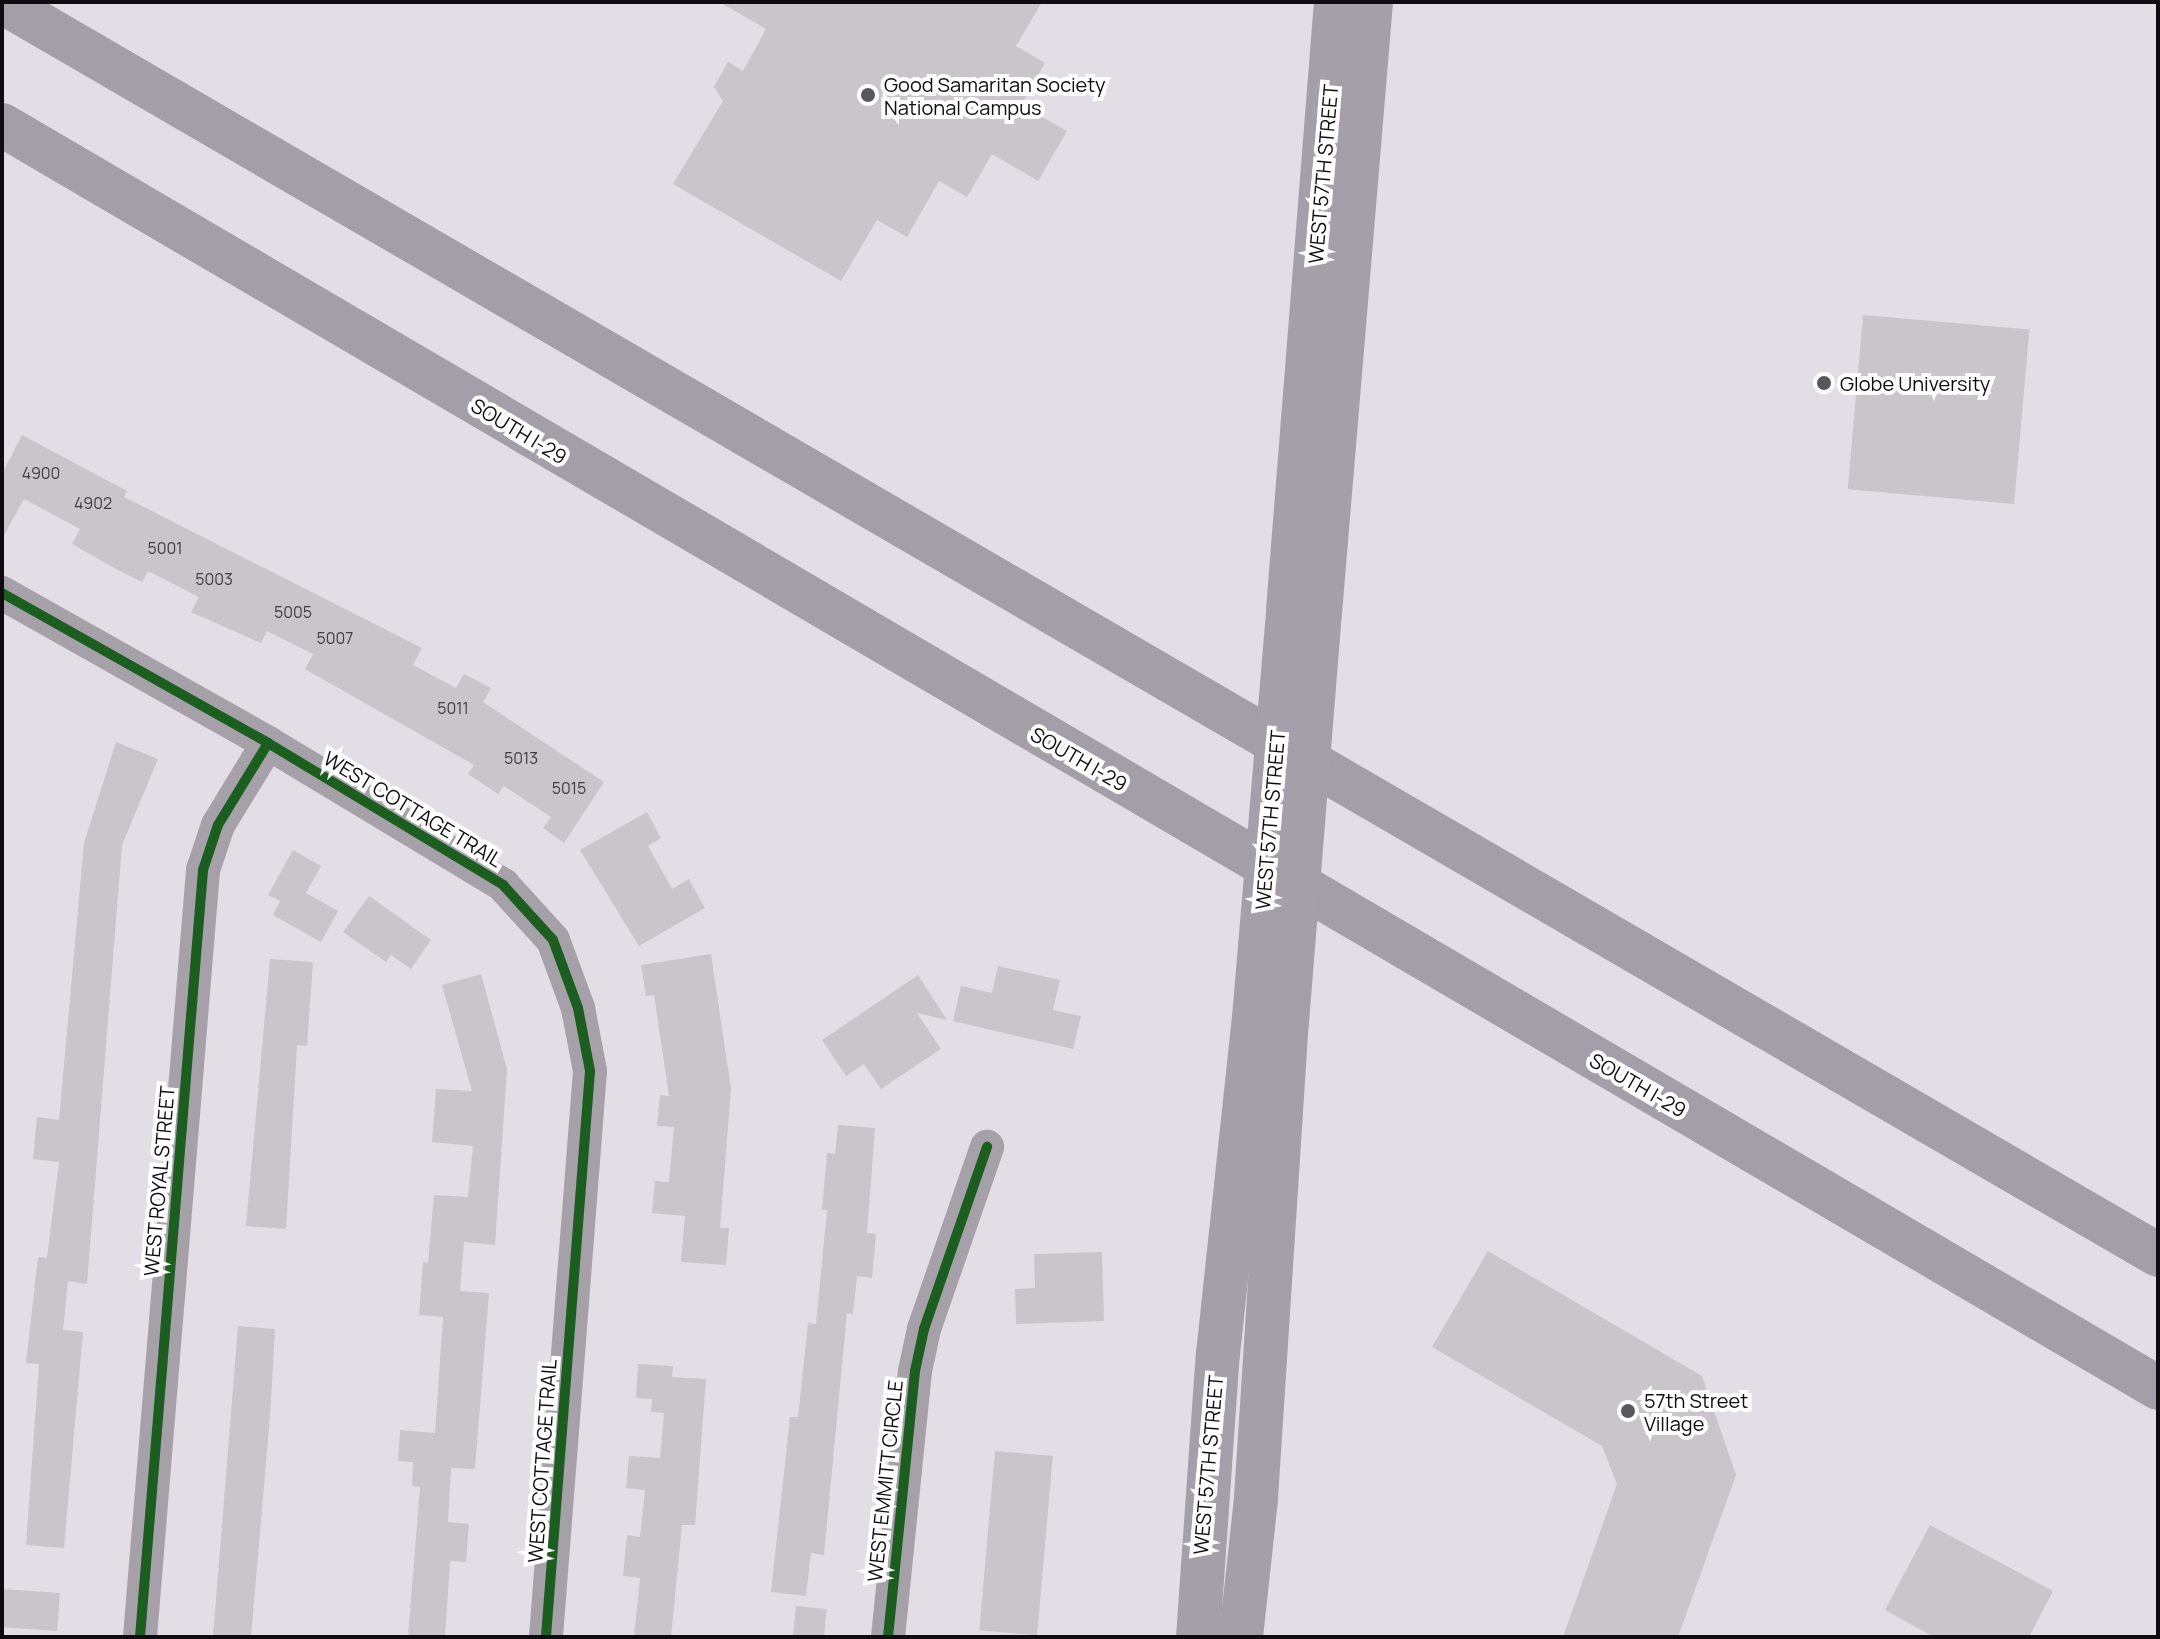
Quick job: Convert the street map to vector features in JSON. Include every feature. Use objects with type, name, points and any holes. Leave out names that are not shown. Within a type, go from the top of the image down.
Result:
[{"type":"highway","points":[[2,2],[2158,1255]]},
{"type":"highway","name":"SOUTH I-29","points":[[2,125],[2158,1388]]},
{"type":"main road","name":"WEST 57TH STREET","points":[[1241,1637],[1256,1498],[1271,1020],[1304,612],[1336,2]]},
{"type":"main road","name":"WEST 57TH STREET","points":[[1304,612],[1371,2]]},
{"type":"main road","name":"WEST 57TH STREET","points":[[1198,1637],[1217,1369],[1271,1020]]},
{"type":"street","name":"WEST COTTAGE TRAIL","points":[[2,593],[268,743],[503,885],[553,940],[578,1008],[590,1071],[546,1637]]},
{"type":"street","name":"WEST ROYAL STREET","points":[[140,1637],[203,870],[218,825],[268,743]]},
{"type":"street","name":"WEST EMMITT CIRCLE","points":[[888,1637],[901,1471],[915,1371],[924,1329],[987,1147]]},
{"type":"building","points":[[719,2],[1042,2],[1016,46],[1045,63],[1021,105],[1067,131],[1038,181],[992,154],[967,197],[939,181],[907,237],[877,220],[841,281],[673,184],[723,101],[714,87],[728,62],[743,71],[766,29]]},
{"type":"building","points":[[1863,315],[2029,330],[2014,504],[1848,489]]},
{"type":"building","points":[[22,435],[127,491],[124,497],[422,648],[413,665],[456,688],[464,674],[491,688],[483,702],[604,782],[564,843],[543,828],[551,817],[504,786],[498,794],[468,774],[474,765],[305,669],[313,654],[267,631],[261,643],[191,612],[199,597],[148,571],[142,582],[116,569],[72,544],[80,529],[24,499],[2,539],[2,474]]},
{"type":"building","points":[[116,742],[158,759],[122,845],[87,1284],[68,1281],[63,1330],[83,1332],[64,1548],[26,1545],[39,1364],[26,1363],[38,1257],[47,1258],[59,1162],[33,1159],[37,1117],[59,1120],[84,843]]},
{"type":"building","points":[[647,812],[661,838],[648,846],[672,889],[689,879],[705,908],[639,946],[580,850]]},
{"type":"building","points":[[293,850],[321,866],[306,893],[338,911],[321,942],[273,915],[280,901],[268,895]]},
{"type":"building","points":[[369,896],[431,940],[411,969],[391,955],[386,962],[343,932]]},
{"type":"building","points":[[711,954],[731,1089],[720,1228],[729,1228],[726,1265],[681,1262],[685,1216],[652,1213],[655,1181],[669,1182],[674,1127],[657,1126],[660,1095],[669,1096],[654,995],[646,996],[641,965]]},
{"type":"building","points":[[270,959],[313,962],[307,1046],[297,1045],[286,1229],[246,1226]]},
{"type":"building","points":[[998,966],[1060,980],[1053,1010],[1081,1016],[1073,1049],[953,1021],[961,986],[992,993]]},
{"type":"building","points":[[481,974],[507,1069],[495,1245],[464,1242],[460,1291],[489,1293],[475,1469],[451,1468],[448,1522],[469,1524],[466,1562],[450,1561],[445,1637],[408,1637],[420,1487],[412,1486],[413,1462],[398,1461],[400,1430],[435,1433],[443,1317],[419,1315],[423,1262],[428,1263],[434,1195],[468,1197],[473,1146],[432,1142],[436,1089],[472,1091],[442,985]]},
{"type":"building","points":[[918,975],[947,1020],[917,1013],[941,1049],[881,1089],[864,1064],[846,1076],[822,1040]]},
{"type":"building","points":[[838,1125],[875,1128],[867,1233],[876,1234],[872,1278],[857,1276],[853,1314],[847,1313],[824,1555],[811,1553],[806,1596],[771,1592],[790,1417],[798,1417],[808,1323],[816,1324],[827,1210],[822,1210],[827,1153],[835,1154]]},
{"type":"building","name":"57th Street Village","points":[[1488,1251],[1702,1376],[1736,1475],[1678,1637],[1563,1637],[1617,1484],[1602,1446],[1432,1347]]},
{"type":"building","points":[[1102,1252],[1104,1321],[1016,1324],[1015,1289],[1035,1288],[1034,1254]]},
{"type":"building","points":[[238,1326],[275,1329],[270,1416],[251,1637],[213,1637]]},
{"type":"building","points":[[638,1364],[673,1366],[672,1377],[706,1379],[695,1525],[682,1525],[671,1637],[634,1637],[640,1578],[623,1576],[627,1535],[640,1537],[645,1490],[626,1488],[629,1456],[660,1458],[664,1413],[651,1412],[652,1399],[636,1398]]},
{"type":"building","points":[[995,1451],[1053,1456],[1037,1635],[979,1630]]},
{"type":"building","points":[[1930,1525],[2053,1591],[2029,1637],[1934,1637],[1885,1610]]},
{"type":"building","points":[[2,1589],[60,1593],[57,1631],[2,1627]]},
{"type":"building","points":[[796,1606],[827,1609],[824,1637],[793,1637]]},
{"type":"cycle path","points":[[2,593],[268,743],[503,885],[553,940],[578,1008],[590,1071],[546,1637]]},
{"type":"cycle path","points":[[140,1637],[203,870],[218,825],[268,743]]},
{"type":"cycle path","points":[[888,1637],[915,1371],[924,1329],[987,1147]]},
{"type":"place","name":"Good Samaritan Society National Campus","points":[[868,95]]},
{"type":"place","name":"Globe University","points":[[1824,383]]},
{"type":"place","name":"57th Street Village","points":[[1628,1411]]}]
